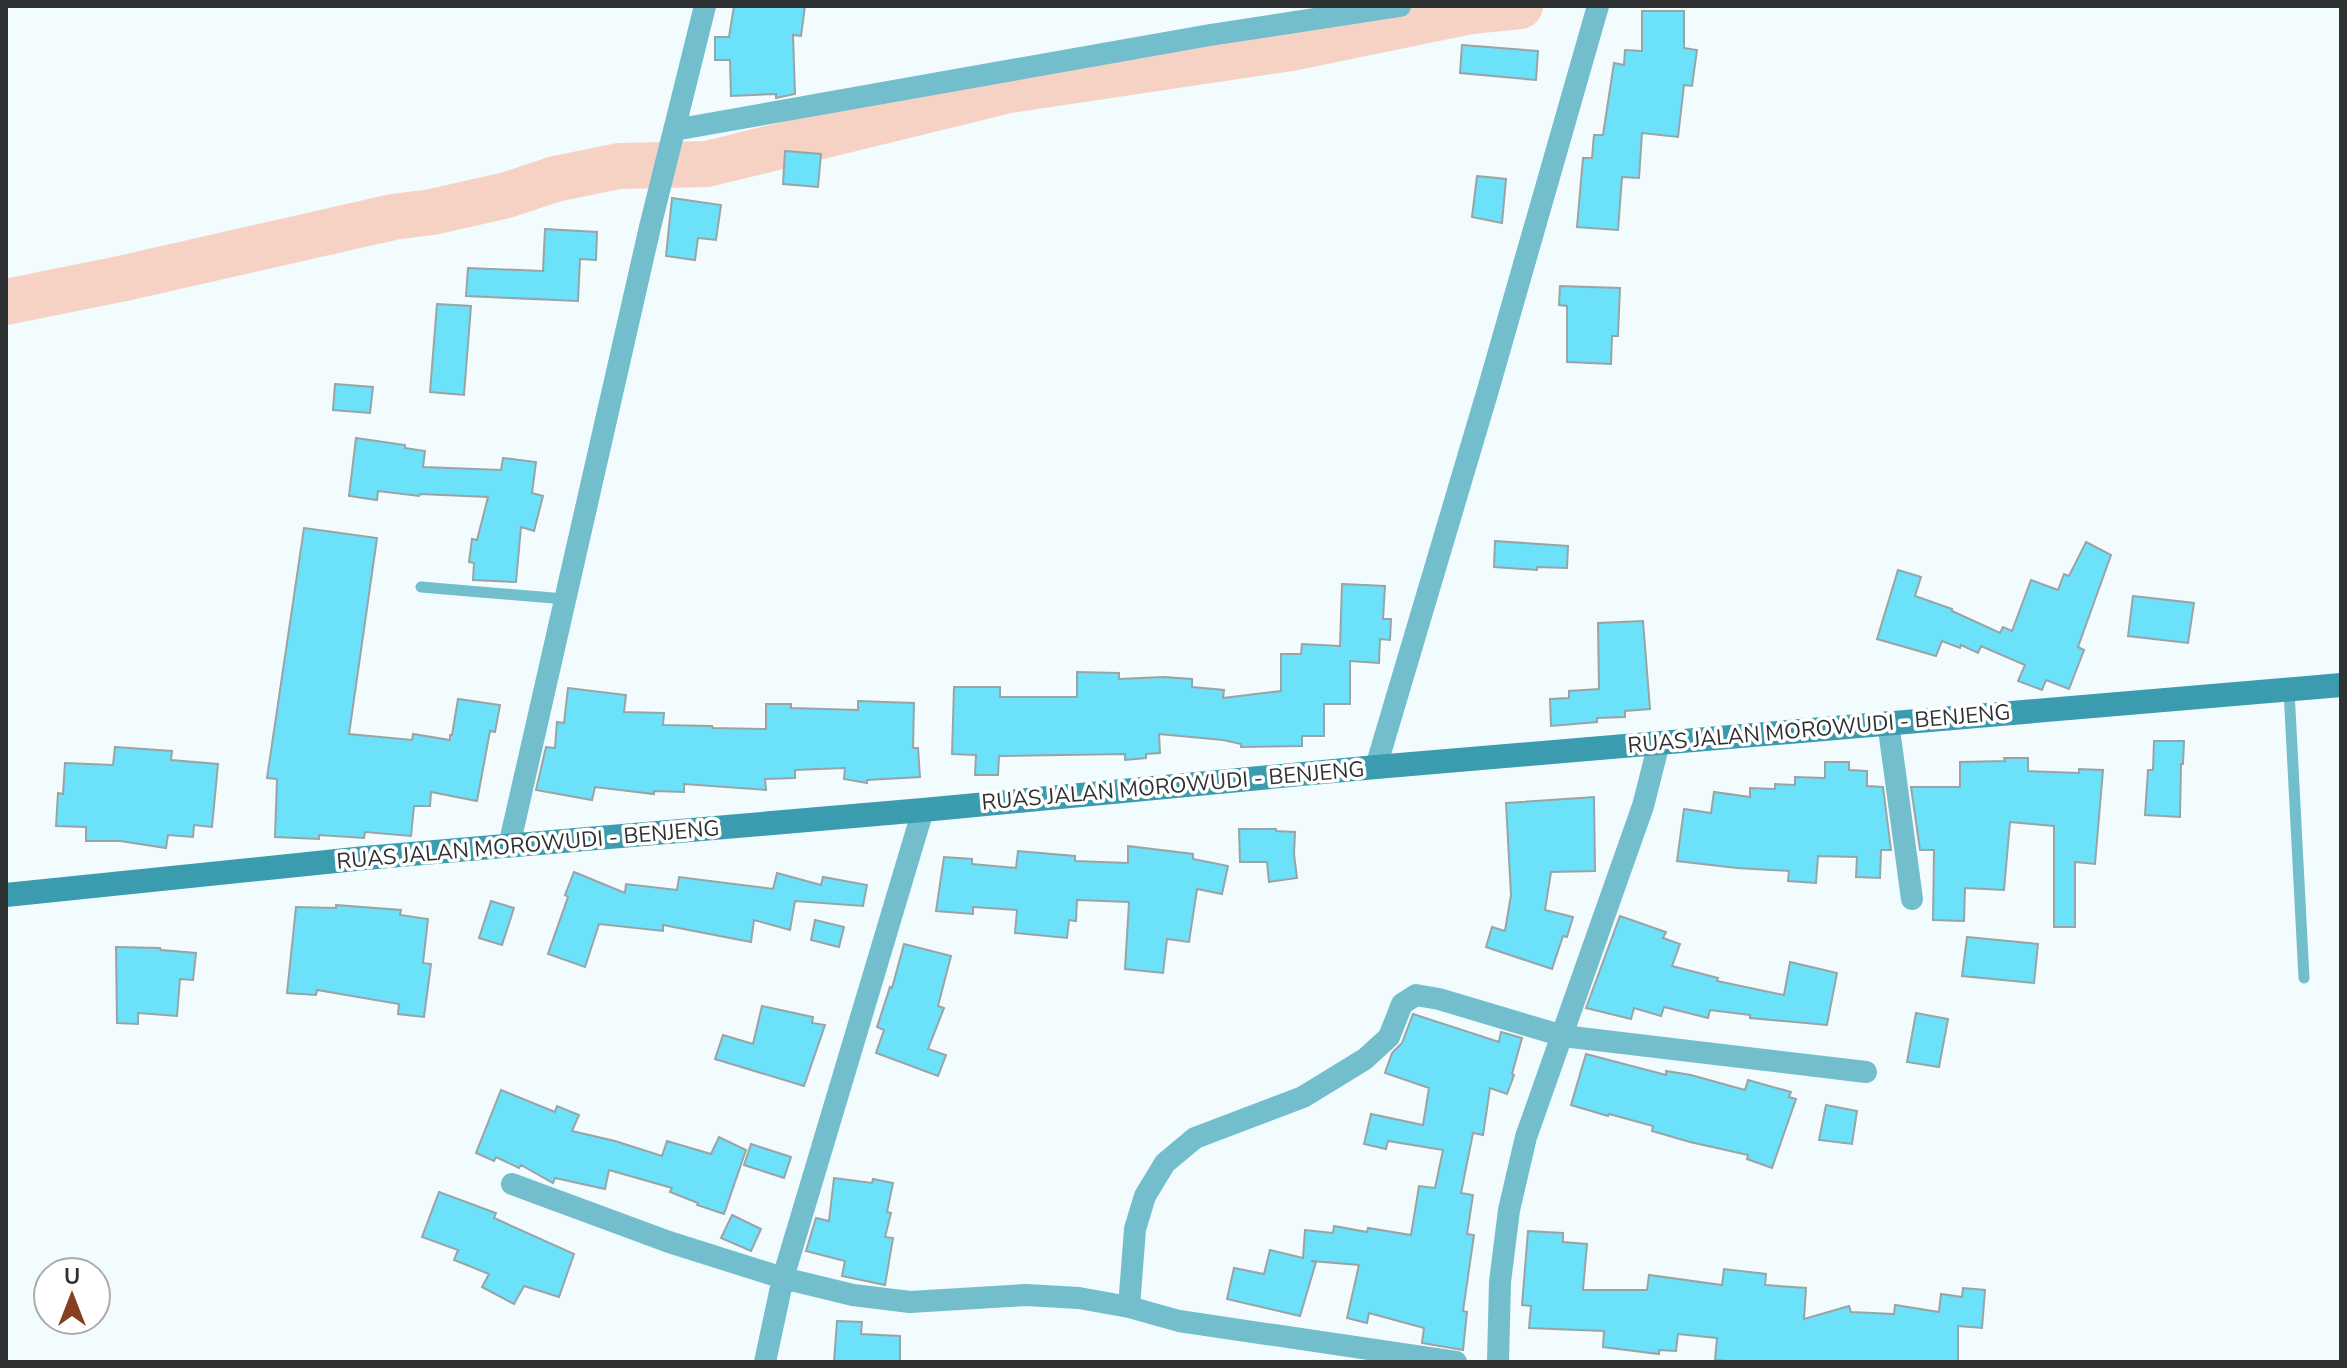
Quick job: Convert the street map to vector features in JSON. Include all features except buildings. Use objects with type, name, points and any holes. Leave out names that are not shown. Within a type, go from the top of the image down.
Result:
[{"type":"main road","name":"RUAS JALAN MOROWUDI - BENJENG","points":[[6,895],[1376,767],[2341,685]]},
{"type":"street","points":[[509,846],[705,6]]},
{"type":"street","points":[[674,130],[1210,35],[1400,6]]},
{"type":"street","points":[[1376,767],[1598,6]]},
{"type":"street","points":[[1888,722],[1912,899]]},
{"type":"street","points":[[1498,1362],[1500,1282],[1509,1210],[1526,1137],[1643,806],[1659,743]]},
{"type":"street","points":[[765,1362],[783,1278],[923,810]]},
{"type":"street","points":[[1129,1307],[1135,1229],[1145,1196],[1165,1163],[1195,1138],[1303,1097],[1365,1059],[1389,1037],[1402,1004],[1416,995],[1563,1036],[1866,1072]]},
{"type":"street","points":[[512,1184],[669,1242],[783,1278],[853,1295],[910,1302],[1026,1295],[1079,1298],[1129,1307],[1179,1321],[1456,1362]]},
{"type":"lane","points":[[421,587],[565,599]]},
{"type":"lane","points":[[2289,690],[2304,978]]},
{"type":"waterway","points":[[6,302],[393,217],[432,212],[507,195],[555,179],[619,166],[707,164],[1009,90],[1291,48],[1471,11],[1520,6]]}]
